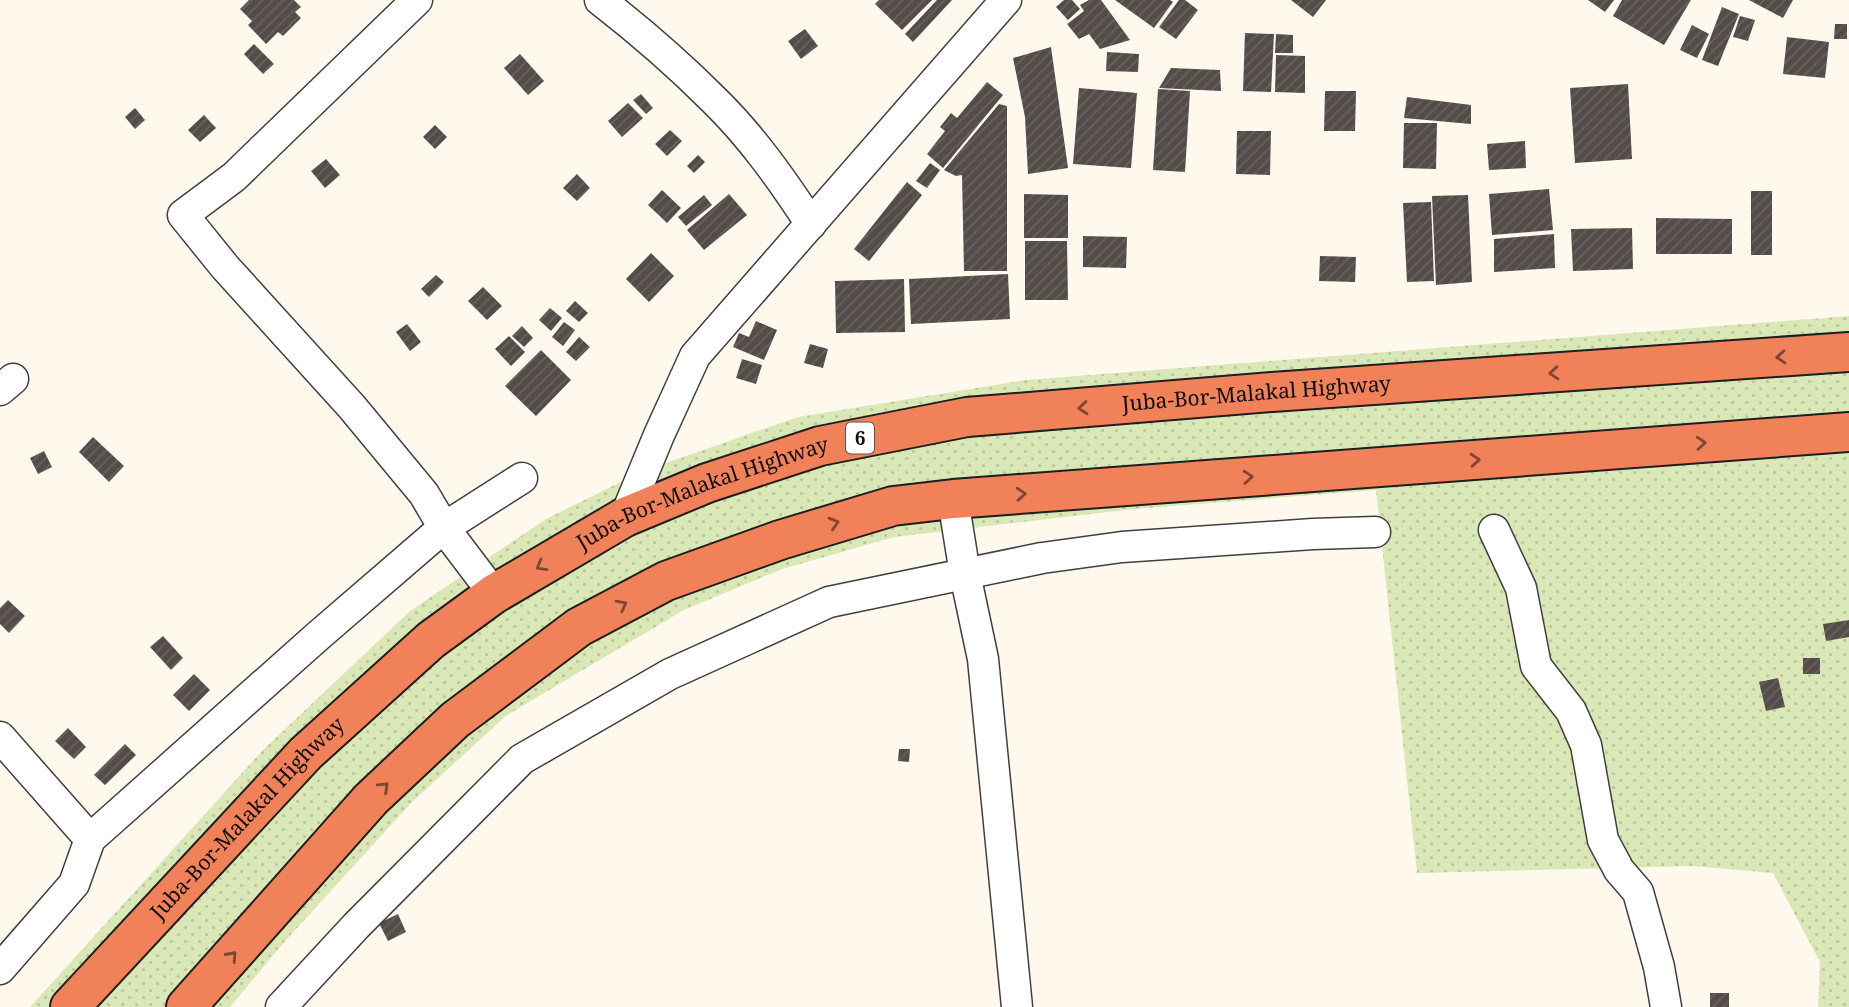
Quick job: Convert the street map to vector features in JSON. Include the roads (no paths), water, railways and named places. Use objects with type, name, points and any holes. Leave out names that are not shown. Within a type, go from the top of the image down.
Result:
[{"type":"highway","name":"Juba-Bor-Malakal Highway","points":[[70,1007],[306,753],[431,640],[494,594],[625,517],[707,484],[820,446],[967,417],[1286,391],[1849,352]]},
{"type":"highway","points":[[186,1007],[371,799],[455,720],[579,627],[666,581],[780,540],[893,506],[953,499],[1849,432]]},
{"type":"street","points":[[417,0],[234,177],[183,215],[225,267],[352,407],[424,494],[444,528],[494,594]]},
{"type":"street","points":[[600,0],[642,33],[716,101],[776,172],[811,224]]},
{"type":"street","points":[[625,517],[695,356],[1006,0]]},
{"type":"street","points":[[0,969],[74,884],[90,839],[442,529],[522,478]]},
{"type":"street","points":[[953,499],[983,659],[1017,1007]]},
{"type":"street","points":[[1494,530],[1521,588],[1536,666],[1571,711],[1586,745],[1603,840],[1619,870],[1638,892],[1660,967],[1667,1007]]},
{"type":"street","points":[[281,1007],[356,926],[522,759],[670,674],[829,602],[1042,558],[1122,547],[1375,532]]},
{"type":"street","points":[[0,737],[90,839]]}]
